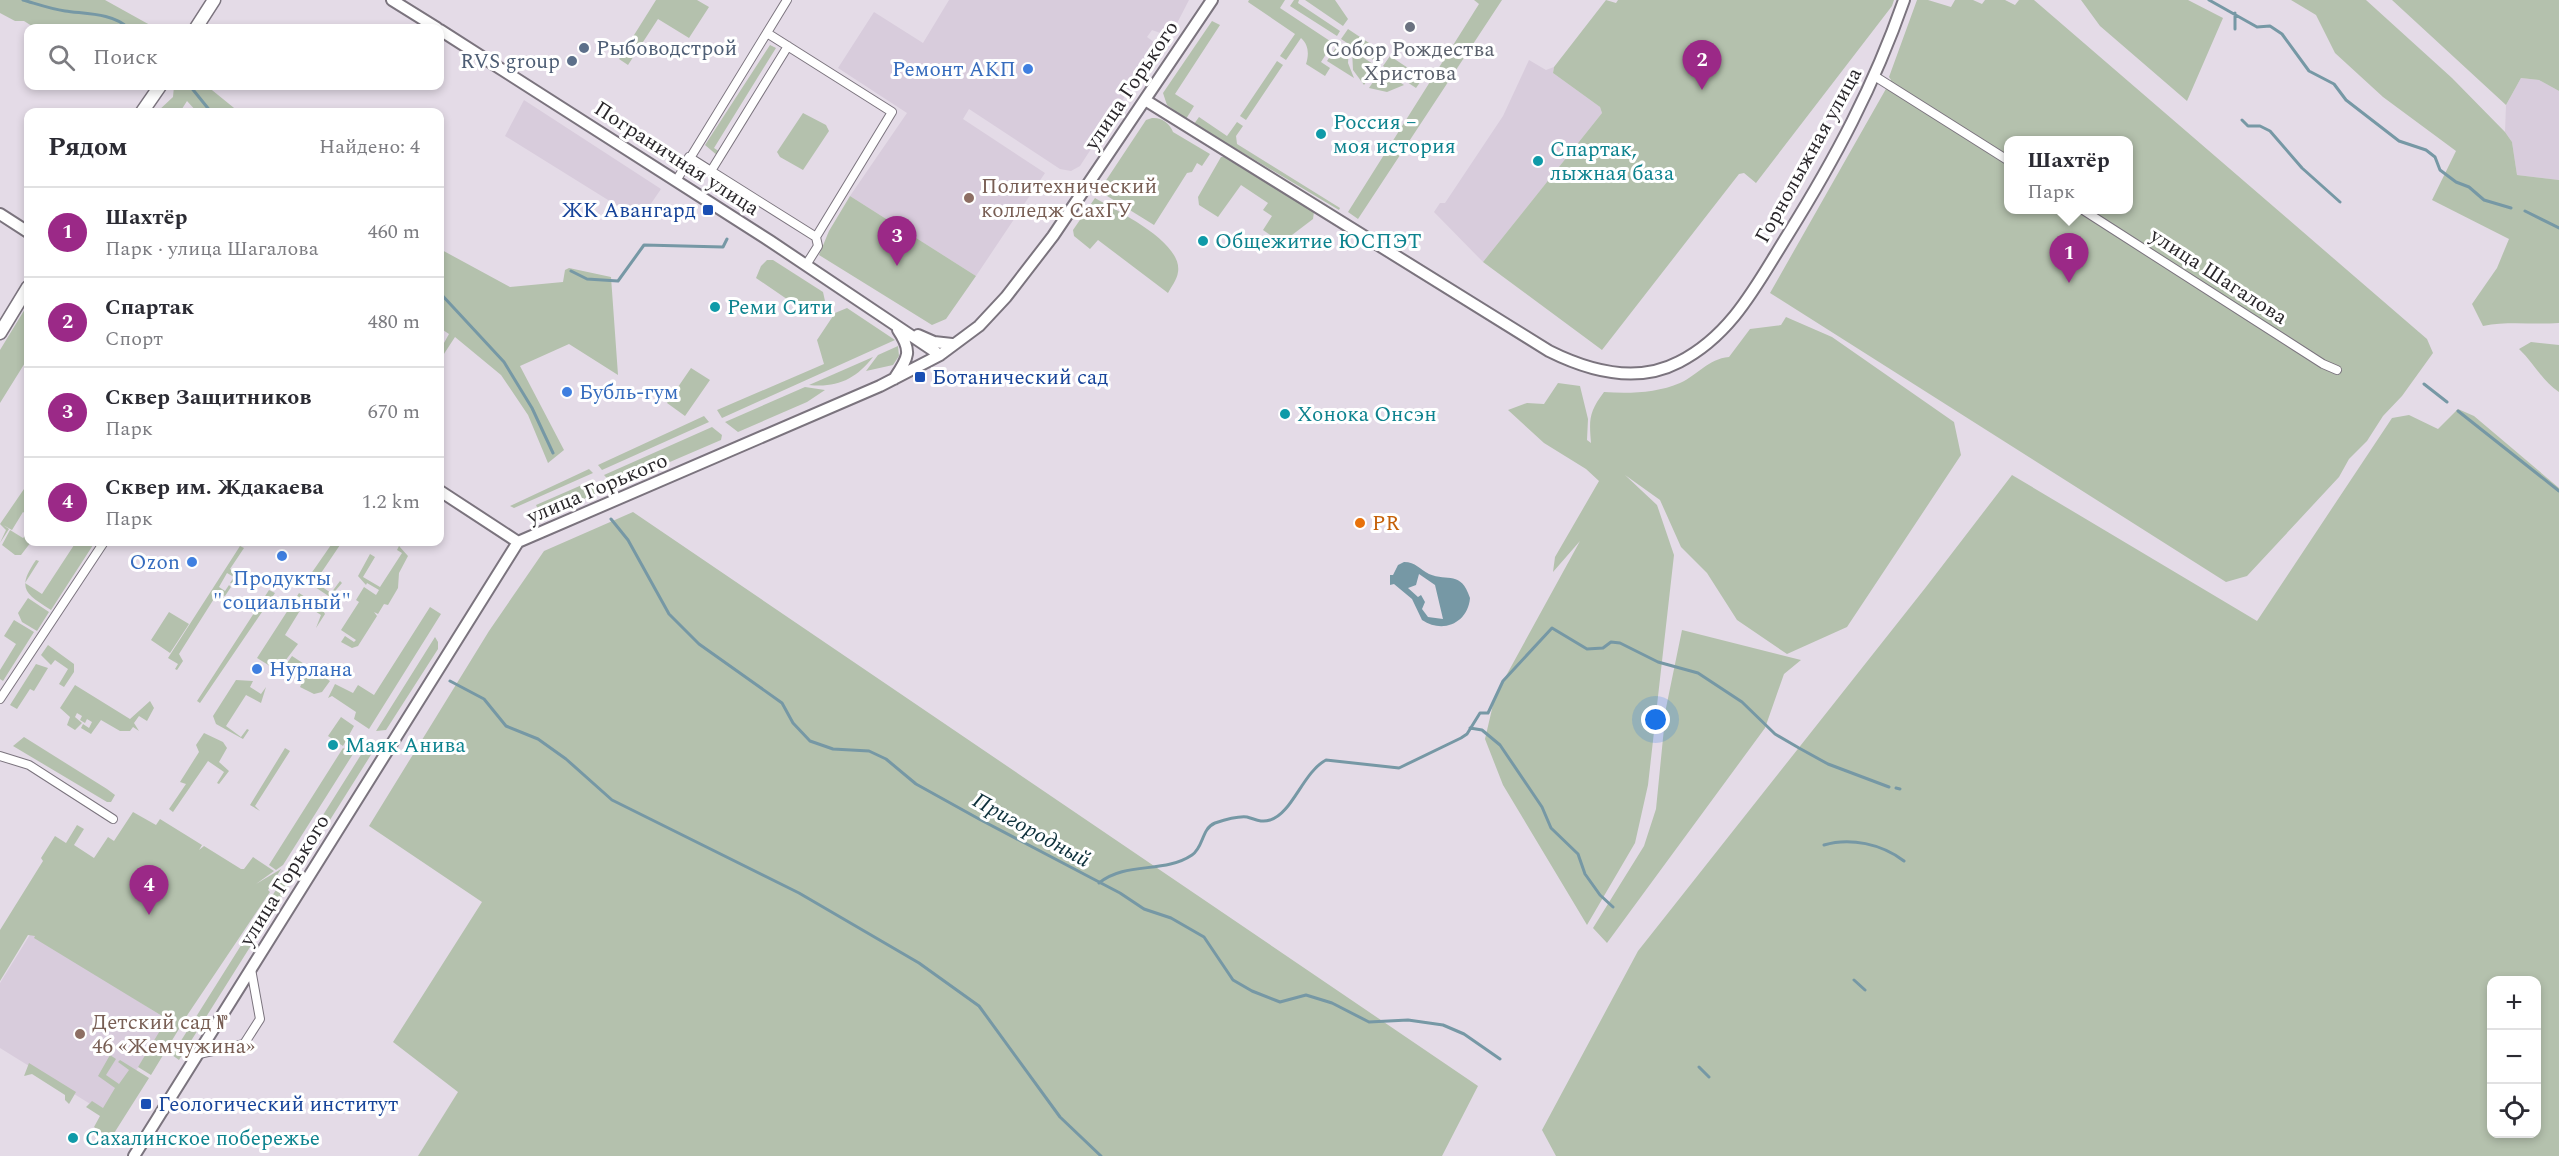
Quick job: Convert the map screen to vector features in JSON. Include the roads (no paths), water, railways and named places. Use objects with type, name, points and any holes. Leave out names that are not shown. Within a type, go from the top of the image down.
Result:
[{"type":"main road","points":[[199,24],[214,0]]},
{"type":"main road","points":[[145,108],[157,90]]},
{"type":"main road","points":[[0,333],[24,294]]},
{"type":"street","name":"Пограничная улица","points":[[393,0],[430,24]]},
{"type":"street","points":[[676,181],[787,0]]},
{"type":"street","name":"улица Горького","points":[[134,1156],[518,542],[893,379],[940,355],[979,326],[1006,297],[1053,236],[1212,0]]},
{"type":"street","name":"Горнолыжная улица","points":[[1145,100],[1507,327],[1571,362],[1595,370],[1628,373],[1653,370],[1677,363],[1714,339],[1730,324],[1752,293],[1827,168],[1876,77],[1904,0]]},
{"type":"street","name":"Пограничная улица","points":[[444,33],[806,265],[940,355]]},
{"type":"street","points":[[767,33],[892,112],[816,237],[818,246],[806,265]]},
{"type":"street","points":[[711,171],[788,46]]},
{"type":"street","points":[[1876,77],[2004,158]]},
{"type":"street","points":[[689,157],[816,237]]},
{"type":"street","points":[[0,214],[24,229]]},
{"type":"street","name":"улица Шагалова","points":[[2089,214],[2323,364],[2337,370]]},
{"type":"street","name":"Пограничная улица","points":[[893,322],[934,342],[952,344]]},
{"type":"street","points":[[893,322],[908,347],[905,363],[893,379]]},
{"type":"street","points":[[444,494],[518,542]]},
{"type":"street","points":[[0,699],[101,546]]},
{"type":"street","points":[[0,756],[29,765],[113,819]]},
{"type":"street","points":[[199,1054],[244,1044],[260,1019],[251,969]]},
{"type":"water","points":[[1404,562],[1412,563],[1429,574],[1458,580],[1470,598],[1465,614],[1453,624],[1446,626],[1430,624],[1422,620],[1412,599],[1394,584],[1390,585],[1390,575],[1393,575],[1398,565]],"holes":[[[1419,574],[1435,585],[1443,619],[1428,617],[1422,609],[1425,602],[1421,595],[1418,597],[1408,588],[1416,585]]]},
{"type":"waterway","name":"Пригородный","points":[[23,0],[60,10],[107,17],[123,24]]},
{"type":"waterway","points":[[2209,0],[2257,27],[2270,26],[2282,34],[2309,71],[2334,84],[2346,100],[2399,141],[2426,150],[2435,157],[2440,170],[2456,182],[2469,187],[2484,200],[2511,208]]},
{"type":"waterway","points":[[2235,13],[2235,29]]},
{"type":"waterway","name":"Пригородный","points":[[193,90],[208,108]]},
{"type":"waterway","points":[[2242,120],[2248,126],[2260,126],[2270,131],[2302,168],[2340,202]]},
{"type":"waterway","points":[[2525,211],[2559,228]]},
{"type":"waterway","points":[[571,271],[587,279],[618,281],[644,245],[723,247],[727,239]]},
{"type":"waterway","name":"Пригородный","points":[[444,297],[504,362],[532,408],[553,453]]},
{"type":"waterway","points":[[2424,384],[2447,402]]},
{"type":"waterway","points":[[2458,411],[2559,491]]},
{"type":"waterway","name":"Пригородный","points":[[611,519],[628,540],[669,614],[699,644],[782,703],[793,723],[810,741],[833,749],[869,751],[886,759],[916,784],[1120,893],[1144,909],[1171,918],[1204,937],[1233,980],[1252,991],[1280,1002],[1306,995],[1332,1003],[1369,1022],[1408,1020],[1443,1025],[1464,1034],[1500,1059]]},
{"type":"waterway","points":[[1099,883],[1121,872],[1181,861],[1196,852],[1207,829],[1215,823],[1243,817],[1267,821],[1278,816],[1311,774],[1326,760],[1399,768],[1461,738],[1467,734],[1480,713],[1488,713],[1503,681],[1552,628],[1587,649],[1603,648],[1611,642],[1620,643],[1658,662],[1698,673],[1742,702],[1775,734],[1828,764],[1889,787]]},
{"type":"waterway","points":[[450,681],[484,699],[506,726],[538,739],[566,759],[612,800],[799,893],[919,963],[979,1006],[1060,1117],[1101,1156]]},
{"type":"waterway","points":[[1470,728],[1482,730],[1500,745],[1542,807],[1551,828],[1578,854],[1585,874],[1600,895],[1613,907]]},
{"type":"waterway","points":[[1896,788],[1900,789]]},
{"type":"waterway","points":[[1824,845],[1844,842],[1866,844],[1886,850],[1904,861]]},
{"type":"waterway","points":[[1854,980],[1865,990]]},
{"type":"waterway","points":[[1699,1067],[1709,1077]]},
{"type":"place","name":"Собор Рождества Христова","points":[[1410,27]]},
{"type":"place","name":"Рыбоводстрой","points":[[584,48]]},
{"type":"place","name":"RVS group","points":[[572,61]]},
{"type":"place","name":"Ремонт АКП","points":[[1028,69]]},
{"type":"place","name":"Спартак","points":[[1702,90]]},
{"type":"place","name":"Россия – моя история","points":[[1321,134]]},
{"type":"place","name":"Спартак, лыжная база","points":[[1538,161]]},
{"type":"place","name":"Политехнический колледж СахГУ","points":[[969,198]]},
{"type":"place","name":"ЖК Авангард","points":[[708,210]]},
{"type":"place","name":"Общежитие ЮСПЭТ","points":[[1203,241]]},
{"type":"place","name":"Сквер Защитников","points":[[897,266]]},
{"type":"place","name":"Шахтёр","points":[[2069,283]]},
{"type":"place","name":"Реми Сити","points":[[715,307]]},
{"type":"place","name":"Ботанический сад","points":[[920,377]]},
{"type":"place","name":"Бубль-гум","points":[[567,392]]},
{"type":"place","name":"Хонока Онсэн","points":[[1285,414]]},
{"type":"place","name":"PR","points":[[1360,523]]},
{"type":"place","name":"Продукты \"социальный\"","points":[[282,556]]},
{"type":"place","name":"Ozon","points":[[192,562]]},
{"type":"place","name":"Нурлана","points":[[257,669]]},
{"type":"place","name":"Маяк Анива","points":[[333,745]]},
{"type":"place","name":"Сквер им. Ждакаева","points":[[149,915]]},
{"type":"place","name":"Детский сад № 46 «Жемчужина»","points":[[80,1034]]},
{"type":"place","name":"Геологический институт","points":[[146,1104]]},
{"type":"place","name":"Сахалинское побережье","points":[[73,1138]]}]
